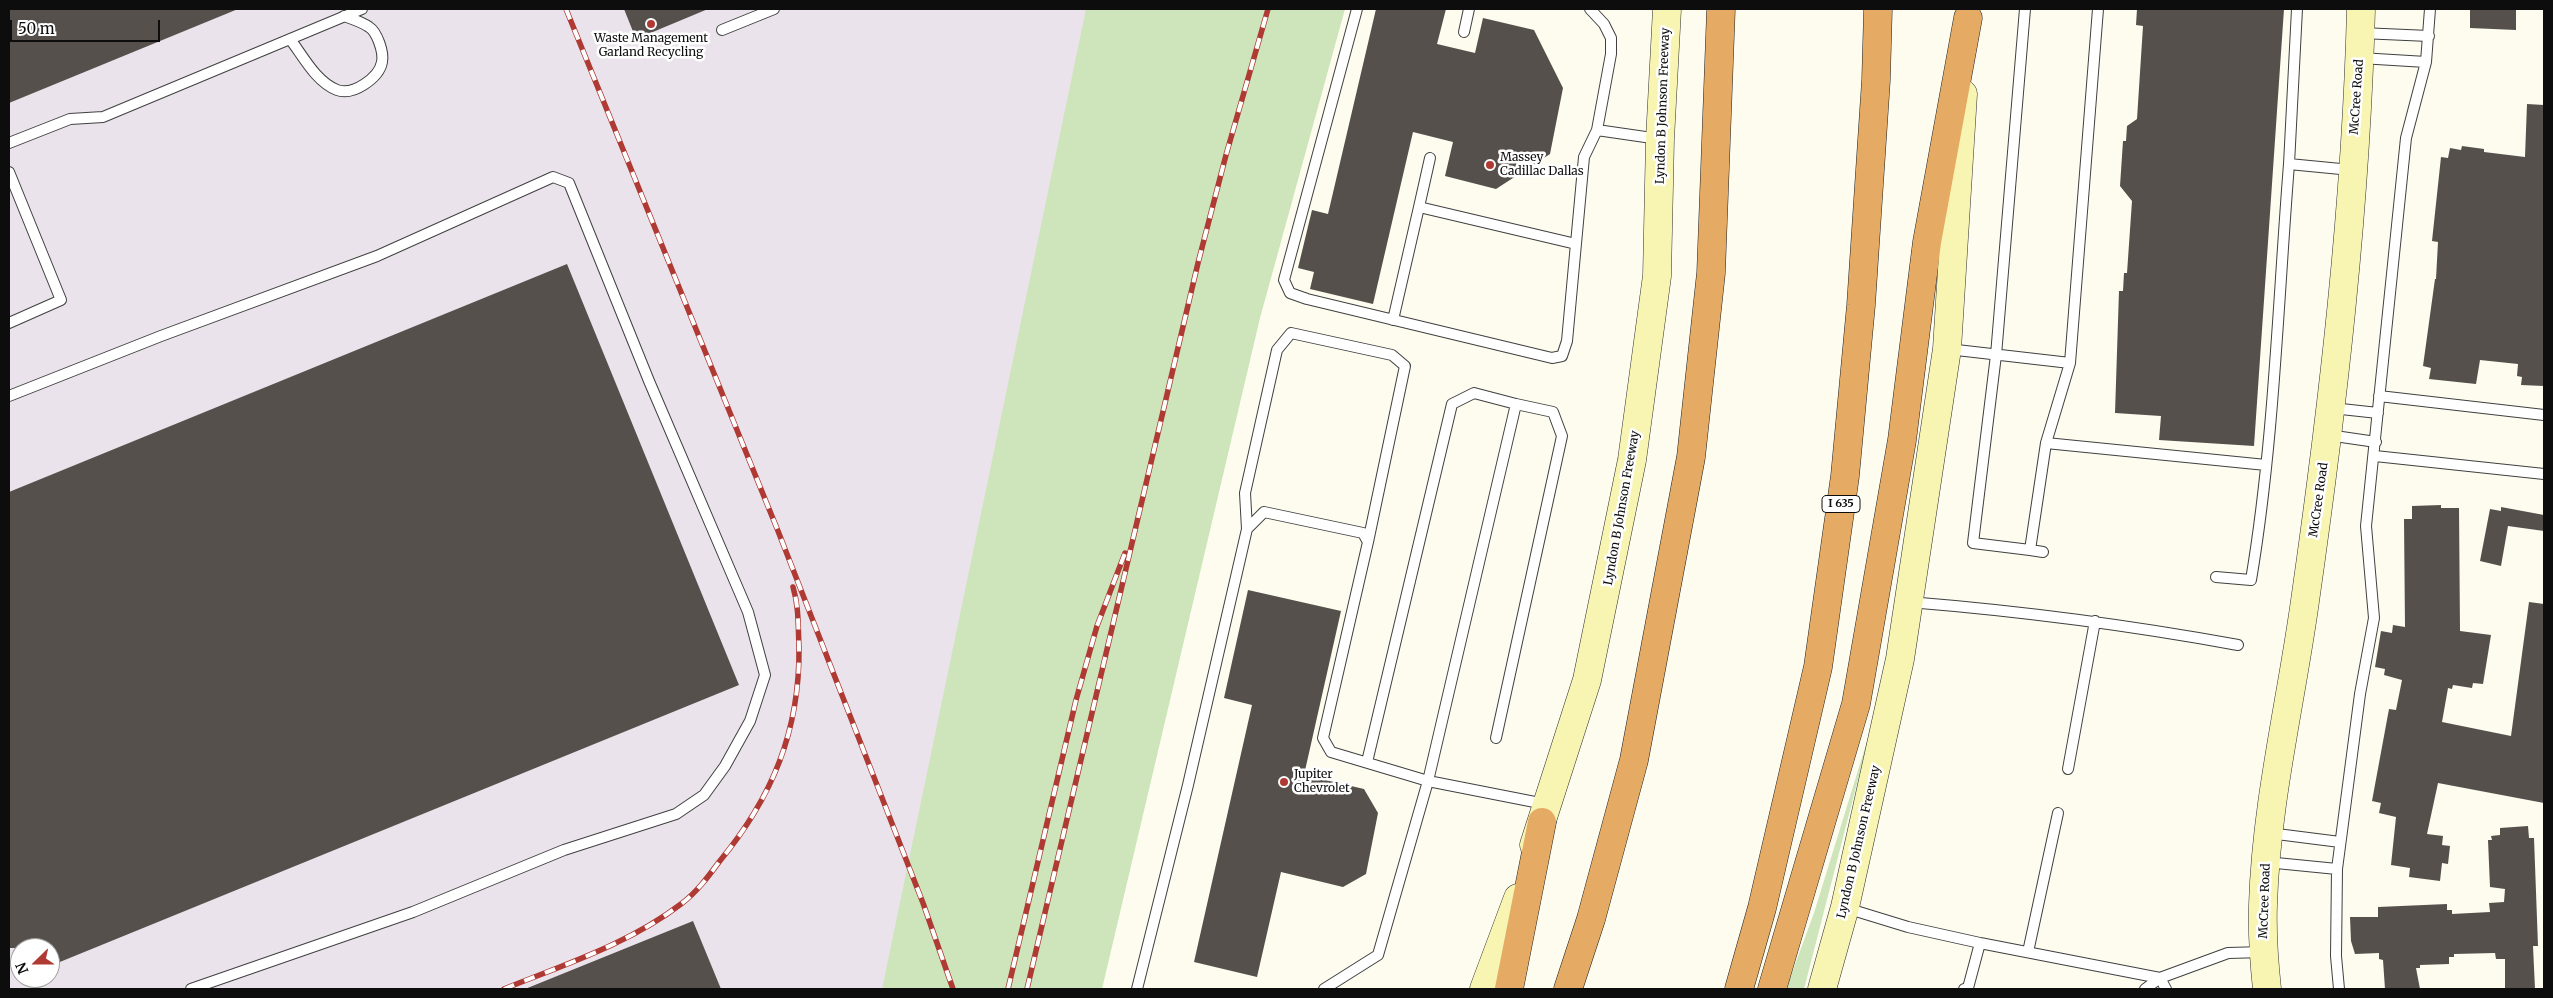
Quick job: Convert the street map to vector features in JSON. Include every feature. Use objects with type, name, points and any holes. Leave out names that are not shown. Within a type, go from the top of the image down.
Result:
[{"type":"highway","points":[[1568,989],[1591,918],[1634,760],[1691,457],[1710,273],[1720,9]]},
{"type":"highway","name":"I 635","points":[[1739,989],[1762,908],[1818,667],[1828,600],[1845,476],[1861,305],[1876,80],[1878,9]]},
{"type":"highway","points":[[1772,989],[1856,704],[1902,440],[1927,242],[1968,14]]},
{"type":"highway","points":[[1509,989],[1544,813]]},
{"type":"main road","name":"Lyndon B Johnson Freeway","points":[[1484,989],[1512,919],[1587,680],[1632,460],[1657,276],[1660,139],[1667,9]]},
{"type":"main road","name":"Lyndon B Johnson Freeway","points":[[1822,989],[1846,908],[1900,659],[1947,348],[1968,14]]},
{"type":"main road","name":"McCree Road","points":[[2267,989],[2263,907],[2268,833],[2301,632],[2332,408],[2352,170],[2360,33]]},
{"type":"lane","points":[[9,143],[70,119],[103,117],[362,9]]},
{"type":"lane","points":[[722,30],[774,9]]},
{"type":"lane","points":[[1357,9],[1284,280],[1290,293],[1307,299],[1552,358],[1562,356],[1567,341],[1584,157],[1597,130],[1611,54],[1610,38],[1604,24],[1590,9]]},
{"type":"lane","points":[[1464,32],[1469,9]]},
{"type":"lane","points":[[2025,9],[1996,355],[1973,543],[2042,552]]},
{"type":"lane","points":[[2030,550],[2046,443],[2070,363],[2098,9]]},
{"type":"lane","points":[[2216,577],[2251,580],[2259,529],[2266,465],[2289,164],[2297,9]]},
{"type":"lane","points":[[2339,989],[2336,956],[2337,869],[2360,694],[2374,618],[2366,526],[2406,138],[2426,62],[2430,9]]},
{"type":"lane","points":[[290,39],[318,77],[338,90],[354,89],[372,79],[382,62],[379,41],[370,27],[344,16]]},
{"type":"lane","points":[[2360,33],[2429,36]]},
{"type":"lane","points":[[2360,33],[2426,62]]},
{"type":"lane","points":[[1597,130],[1660,139]]},
{"type":"lane","points":[[1393,320],[1430,158]]},
{"type":"lane","points":[[2289,164],[2352,170]]},
{"type":"lane","points":[[9,172],[61,300],[9,323]]},
{"type":"lane","points":[[9,396],[377,256],[553,177],[569,183],[649,381],[748,612],[765,674],[750,721],[725,766],[704,795],[676,814],[564,850],[413,912],[191,989]]},
{"type":"lane","points":[[1419,207],[1576,244]]},
{"type":"lane","points":[[1137,989],[1188,785],[1247,529],[1245,493],[1277,350],[1291,333],[1392,356],[1405,366],[1368,542],[1323,738],[1331,752],[1544,813]]},
{"type":"lane","points":[[1947,348],[2070,363]]},
{"type":"lane","points":[[1367,762],[1452,404],[1474,393],[1552,412],[1562,436],[1496,738]]},
{"type":"lane","points":[[2379,396],[2544,415]]},
{"type":"lane","points":[[1324,989],[1378,955],[1428,781],[1516,404]]},
{"type":"lane","points":[[2332,408],[2378,413]]},
{"type":"lane","points":[[2328,435],[2376,442]]},
{"type":"lane","points":[[2046,443],[2266,465]]},
{"type":"lane","points":[[2374,456],[2544,474]]},
{"type":"lane","points":[[1247,529],[1264,512],[1363,533],[1368,542]]},
{"type":"lane","points":[[1908,602],[2038,613],[2238,645]]},
{"type":"lane","points":[[2068,769],[2095,621]]},
{"type":"lane","points":[[2028,952],[2058,813]]},
{"type":"lane","points":[[2268,833],[2340,842]]},
{"type":"lane","points":[[2266,862],[2337,869]]},
{"type":"lane","points":[[1846,908],[1908,927],[2160,978]]},
{"type":"lane","points":[[1964,989],[1968,988],[1980,943]]},
{"type":"lane","points":[[2145,989],[2160,978],[2228,953],[2264,952]]},
{"type":"lane","points":[[1336,989],[1340,978]]},
{"type":"lane","points":[[2160,978],[2166,989]]},
{"type":"shaded area","points":[[9,9],[1227,9],[950,989],[9,989]]},
{"type":"green space","points":[[1086,9],[1345,9],[1260,318],[1102,989],[882,989]]},
{"type":"green space","points":[[1872,725],[1804,989],[1786,989],[1814,913]]},
{"type":"building","points":[[9,9],[238,9],[9,103]]},
{"type":"building","name":"Waste Management Garland Recycling","points":[[624,9],[708,9],[636,39]]},
{"type":"building","name":"Massey Cadillac Dallas","points":[[1376,9],[1446,9],[1437,44],[1475,53],[1483,18],[1534,30],[1563,88],[1550,154],[1496,189],[1445,176],[1453,142],[1413,132],[1373,304],[1310,289],[1314,272],[1298,268],[1312,210],[1328,214]]},
{"type":"building","points":[[2137,9],[2284,9],[2254,446],[2159,440],[2161,416],[2115,413],[2119,291],[2123,291],[2124,273],[2127,273],[2132,201],[2120,186],[2123,141],[2126,141],[2127,126],[2137,119],[2143,26],[2136,25]]},
{"type":"building","points":[[2470,9],[2516,9],[2516,30],[2470,28]]},
{"type":"building","points":[[2527,104],[2544,105],[2544,386],[2521,385],[2522,377],[2517,376],[2518,364],[2480,360],[2476,384],[2429,379],[2431,368],[2423,366],[2436,279],[2438,242],[2432,241],[2441,157],[2448,158],[2450,148],[2461,150],[2462,146],[2484,149],[2484,152],[2525,157]]},
{"type":"building","points":[[567,264],[739,685],[60,962],[60,938],[10,938],[9,948],[9,492]]},
{"type":"building","points":[[2441,505],[2441,508],[2459,508],[2460,631],[2491,635],[2483,684],[2473,683],[2472,688],[2453,685],[2452,689],[2448,688],[2442,722],[2511,736],[2529,602],[2544,604],[2544,803],[2438,783],[2427,834],[2443,836],[2442,845],[2450,846],[2448,864],[2442,863],[2440,881],[2409,877],[2410,868],[2391,865],[2396,817],[2379,813],[2381,803],[2372,801],[2389,709],[2396,710],[2402,680],[2384,675],[2385,669],[2375,667],[2381,631],[2392,633],[2393,625],[2405,627],[2404,519],[2412,519],[2412,506]]},
{"type":"building","points":[[2501,507],[2544,515],[2544,531],[2508,526],[2501,566],[2480,561],[2490,509],[2501,511]]},
{"type":"building","name":"Jupiter Chevrolet","points":[[1248,590],[1341,611],[1304,775],[1364,789],[1378,813],[1366,874],[1343,887],[1281,872],[1257,977],[1194,962],[1252,705],[1224,698]]},
{"type":"building","points":[[2528,826],[2529,838],[2534,838],[2538,946],[2533,946],[2535,989],[2505,989],[2505,959],[2496,959],[2495,953],[2454,954],[2454,957],[2449,957],[2449,964],[2420,965],[2420,968],[2416,968],[2420,989],[2385,989],[2383,960],[2379,959],[2379,953],[2355,954],[2351,941],[2350,917],[2378,917],[2378,907],[2447,904],[2447,910],[2452,910],[2452,914],[2490,912],[2489,903],[2504,902],[2505,889],[2490,887],[2488,840],[2492,840],[2491,836],[2500,835],[2500,828]]},
{"type":"building","points":[[693,921],[721,989],[525,989]]},
{"type":"railway","points":[[566,9],[778,531],[923,903],[953,989]]},
{"type":"railway","points":[[1027,989],[1198,263],[1226,155],[1268,9]]},
{"type":"railway","points":[[1008,989],[1076,700],[1097,626],[1125,553]]},
{"type":"railway","points":[[504,989],[618,942],[661,918],[697,890],[738,838],[768,788],[788,735],[798,678],[797,610],[793,587]]},
{"type":"place","name":"Waste Management Garland Recycling","points":[[651,24]]},
{"type":"place","name":"Massey Cadillac Dallas","points":[[1490,165]]},
{"type":"place","name":"Jupiter Chevrolet","points":[[1284,782]]}]
